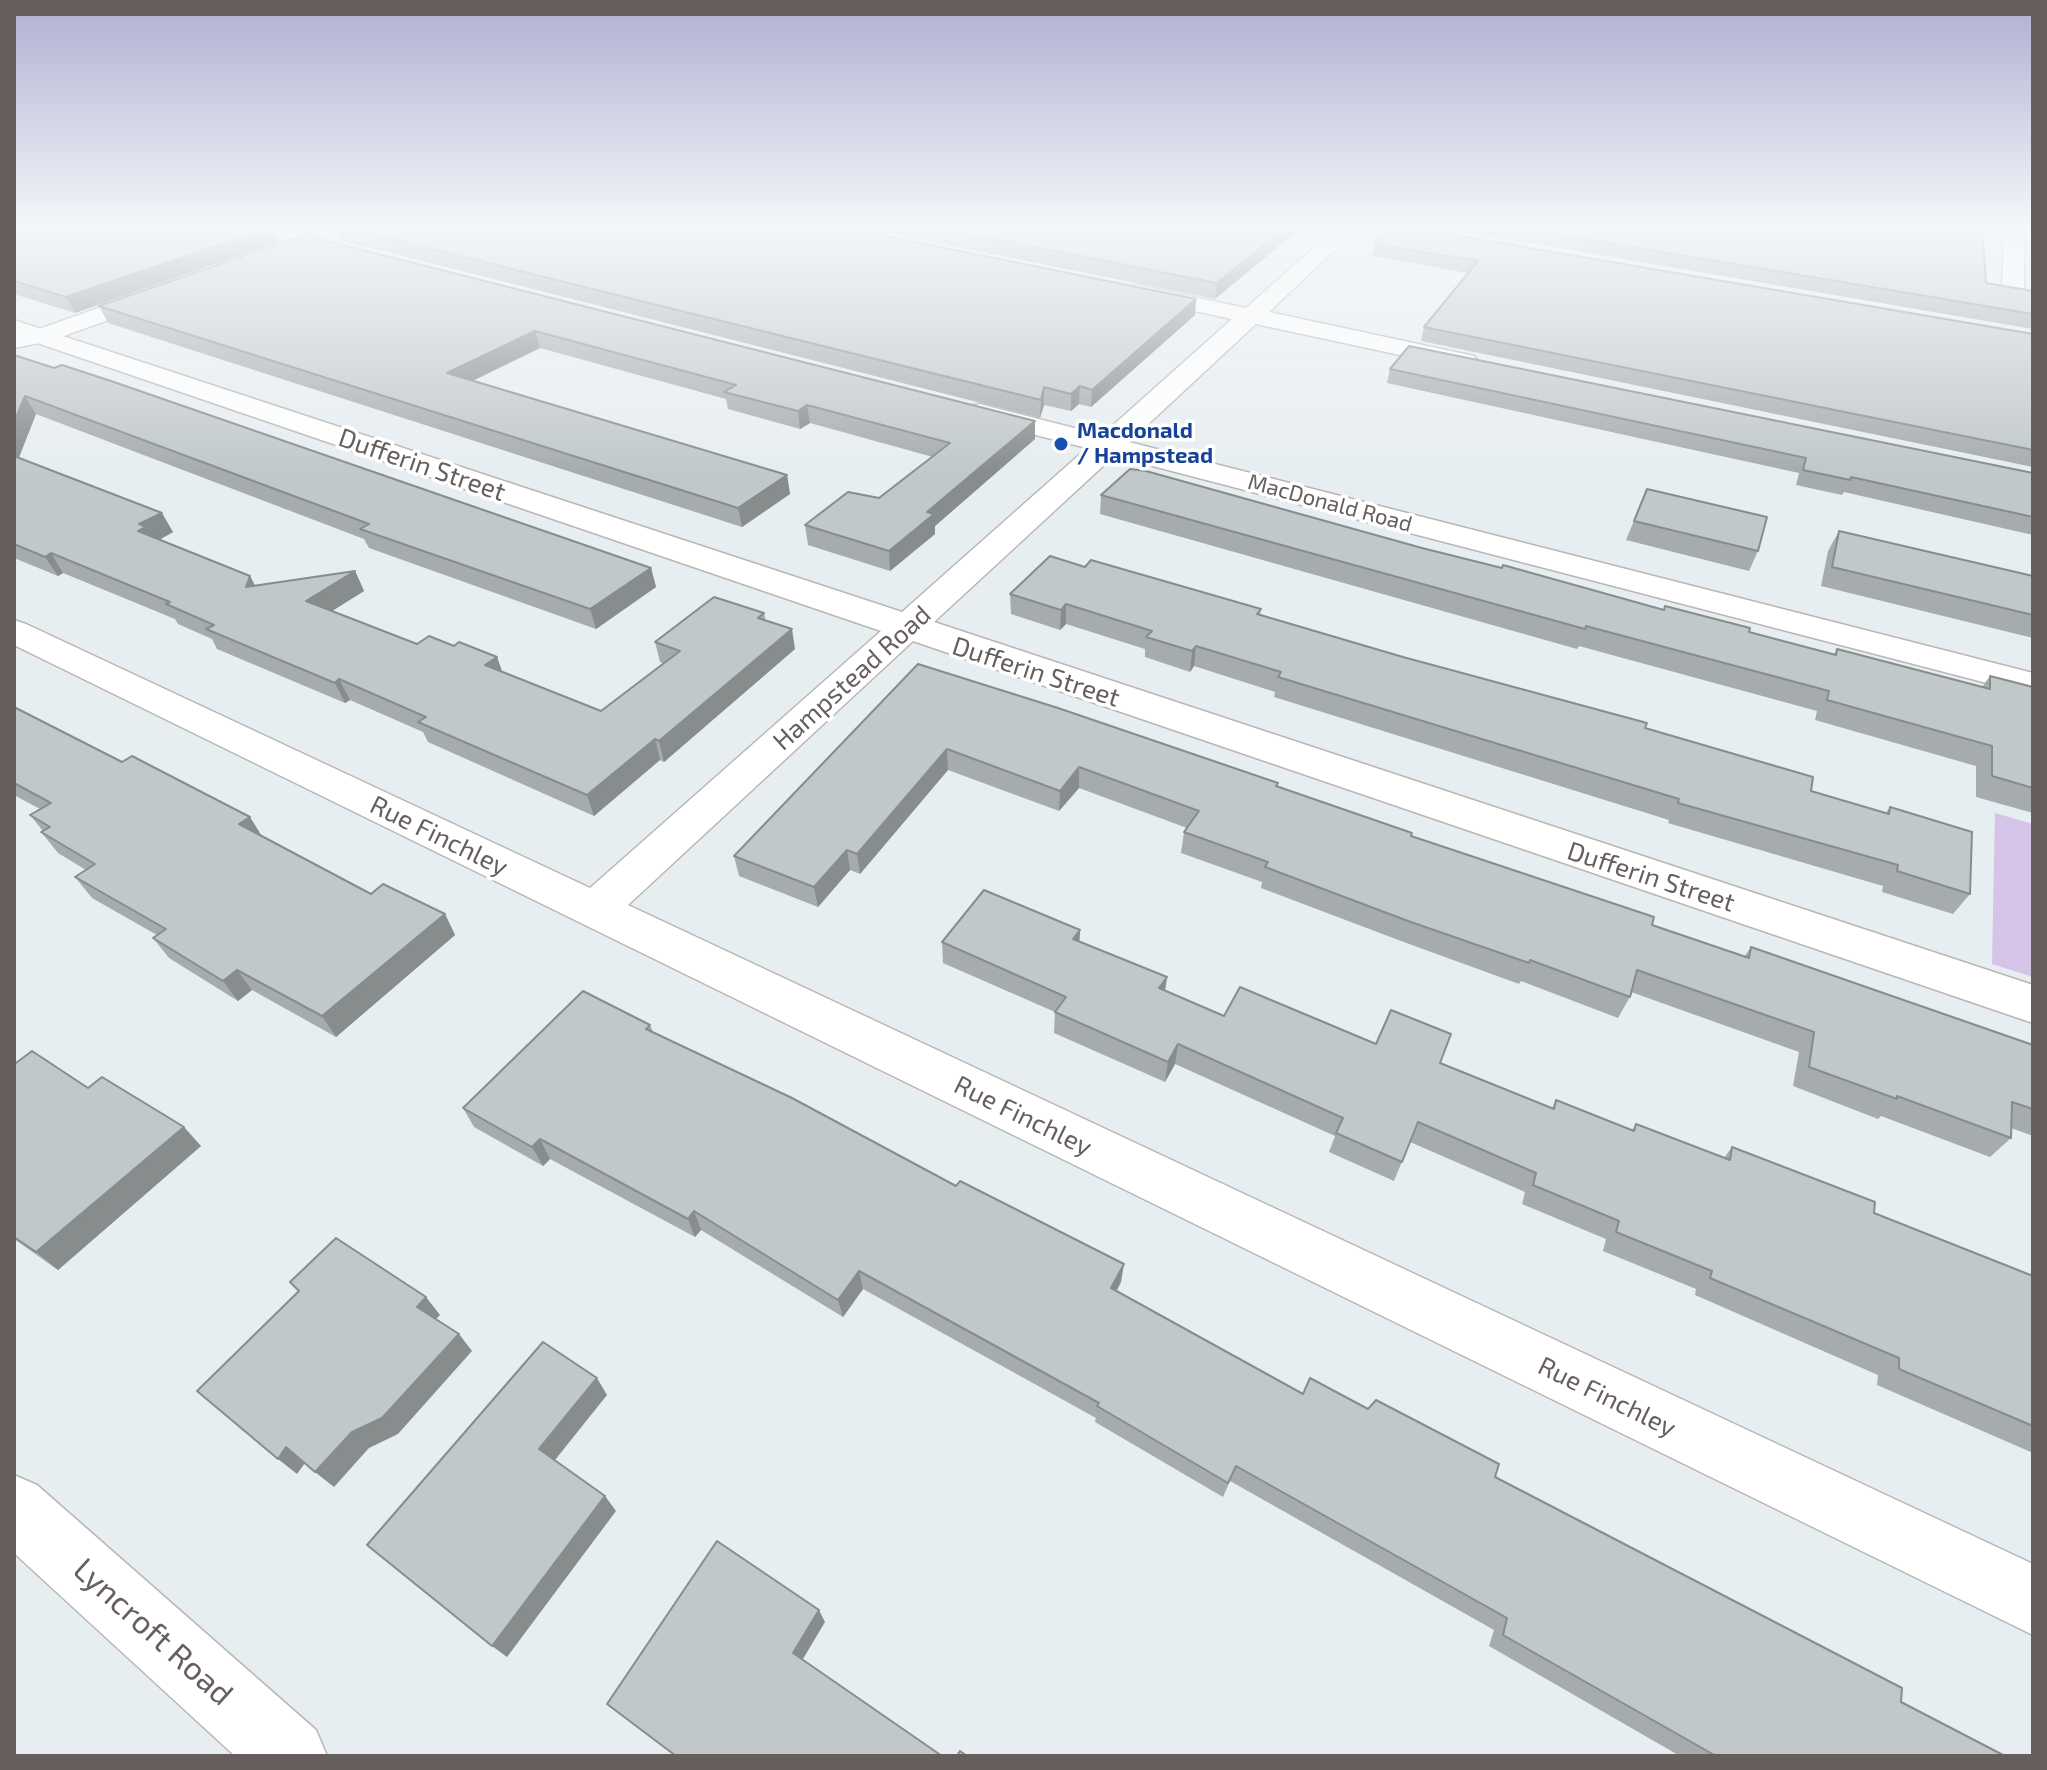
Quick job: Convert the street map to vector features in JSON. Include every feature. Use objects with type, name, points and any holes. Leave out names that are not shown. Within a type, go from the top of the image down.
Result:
[{"type":"street","points":[[21,339],[111,310]]},
{"type":"street","points":[[1216,310],[1494,367]]},
{"type":"street","name":"Hampstead Road","points":[[594,910],[1259,310]]},
{"type":"street","name":"Dufferin Street","points":[[21,339],[908,628],[2033,1004]]},
{"type":"street","name":"MacDonald Road","points":[[948,404],[2033,684]]},
{"type":"street","name":"Rue Finchley","points":[[14,631],[2033,1600]]},
{"type":"street","name":"Lyncroft Road","points":[[14,1508],[290,1756]]},
{"type":"shaded area","points":[[1995,813],[2033,824],[2033,977],[1992,964]]},
{"type":"building","points":[[110,310],[597,310],[1035,421],[927,512],[934,514],[889,551],[805,525],[848,492],[879,498],[950,443],[807,405],[798,411],[724,392],[736,385],[535,331],[447,373],[787,475],[738,508]]},
{"type":"building","points":[[676,310],[1184,310],[1092,390],[1080,386],[1071,394],[1044,387],[1041,400]]},
{"type":"building","points":[[1438,310],[1890,310],[2033,334],[2033,450],[1424,327]]},
{"type":"building","points":[[2007,310],[2033,310],[2033,314]]},
{"type":"building","points":[[1409,346],[2033,473],[2033,517],[1851,477],[1850,480],[1803,470],[1806,458],[1390,369]]},
{"type":"building","points":[[14,355],[54,368],[62,365],[111,381],[651,568],[590,609],[360,529],[369,524],[25,396],[14,422]]},
{"type":"building","points":[[14,456],[162,513],[139,524],[146,527],[138,531],[250,576],[246,587],[355,571],[306,601],[417,644],[429,636],[454,646],[459,642],[497,657],[485,665],[601,711],[680,651],[655,642],[714,597],[764,613],[758,618],[792,629],[659,741],[655,739],[587,795],[418,722],[426,717],[339,679],[335,683],[206,629],[214,625],[166,604],[170,602],[51,553],[45,557],[14,544]]},
{"type":"building","points":[[1130,469],[1422,548],[1502,568],[1503,565],[1664,610],[1665,606],[1750,628],[1749,632],[1836,655],[1837,649],[1990,689],[1990,676],[2033,687],[2033,788],[1992,776],[1992,746],[1827,700],[1829,691],[1586,626],[1585,629],[1101,495]]},
{"type":"building","points":[[1647,489],[1767,517],[1758,551],[1634,521]]},
{"type":"building","points":[[1839,531],[2033,576],[2033,615],[1832,567]]},
{"type":"building","points":[[1050,556],[1085,567],[1091,560],[1261,609],[1257,614],[1403,657],[1647,723],[1645,728],[1813,777],[1811,791],[1889,814],[1890,807],[1972,832],[1970,894],[1897,871],[1898,865],[1678,803],[1679,799],[1278,677],[1281,672],[1196,646],[1192,651],[1146,637],[1152,631],[1066,604],[1061,610],[1010,594]]},
{"type":"building","points":[[918,664],[1278,783],[1276,786],[1412,833],[1411,836],[1654,917],[1652,925],[1749,958],[1751,947],[2033,1045],[2033,1109],[2012,1102],[2011,1138],[1897,1096],[1897,1099],[1809,1067],[1814,1032],[1637,970],[1630,997],[1530,960],[1529,963],[1408,921],[1265,867],[1268,862],[1184,832],[1199,811],[1079,767],[1060,791],[947,749],[857,854],[847,850],[814,887],[734,856]]},
{"type":"building","points":[[14,707],[122,762],[132,756],[250,817],[239,824],[371,894],[383,884],[445,914],[322,1016],[237,970],[223,981],[153,938],[166,929],[75,877],[95,864],[41,832],[50,827],[30,815],[51,803],[14,783]]},
{"type":"building","points":[[984,890],[1080,930],[1073,939],[1167,977],[1159,988],[1224,1016],[1240,987],[1376,1044],[1391,1010],[1451,1034],[1440,1063],[1554,1109],[1556,1100],[1634,1131],[1636,1124],[1730,1160],[1732,1147],[1875,1202],[1874,1213],[2033,1276],[2033,1426],[1899,1369],[1899,1358],[1710,1278],[1712,1271],[1616,1232],[1619,1221],[1533,1185],[1536,1173],[1418,1122],[1402,1162],[1336,1133],[1343,1118],[1178,1044],[1168,1062],[1055,1012],[1066,997],[942,942]]},
{"type":"building","points":[[583,991],[650,1025],[646,1029],[792,1098],[956,1186],[960,1181],[1124,1264],[1111,1288],[1303,1394],[1310,1378],[1368,1409],[1376,1400],[1499,1464],[1495,1477],[1902,1688],[1901,1702],[2005,1756],[1716,1756],[1503,1635],[1507,1618],[1236,1466],[1228,1483],[1097,1406],[1099,1403],[859,1271],[838,1300],[694,1211],[688,1219],[540,1139],[532,1147],[463,1108]]},
{"type":"building","points":[[32,1051],[88,1088],[102,1077],[184,1127],[36,1252],[14,1237],[14,1062]]},
{"type":"building","points":[[336,1238],[426,1297],[417,1307],[459,1334],[382,1418],[352,1432],[315,1472],[286,1447],[278,1459],[197,1391],[299,1291],[290,1282]]},
{"type":"building","points":[[543,1342],[597,1378],[539,1449],[605,1496],[492,1646],[367,1545]]},
{"type":"building","points":[[717,1541],[819,1610],[793,1653],[942,1756],[676,1756],[607,1704]]},
{"type":"place","name":"Macdonald / Hampstead","points":[[1061,444]]}]
